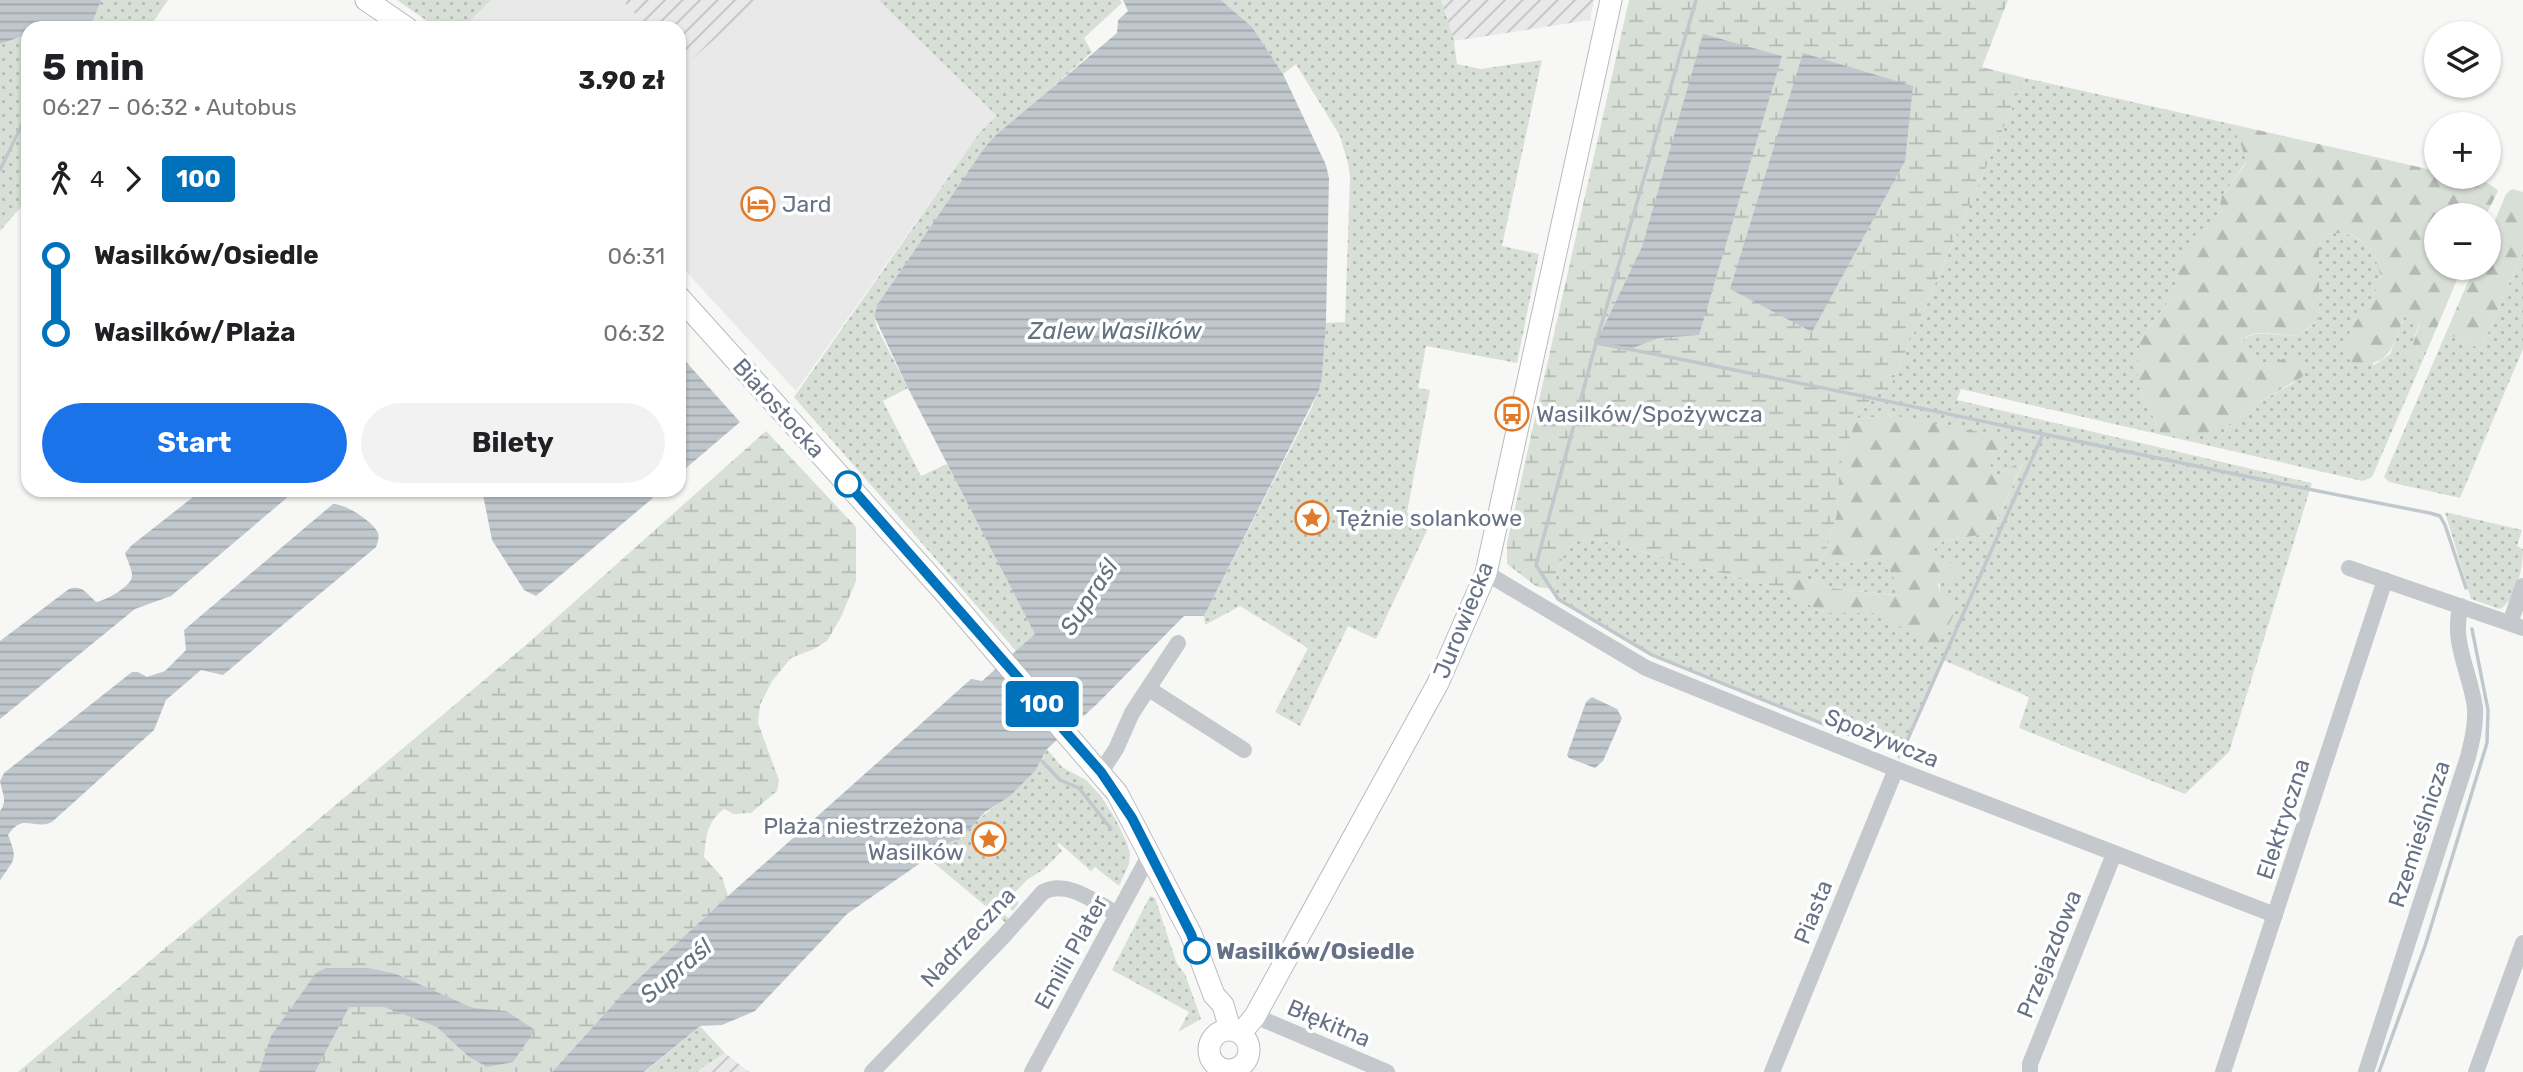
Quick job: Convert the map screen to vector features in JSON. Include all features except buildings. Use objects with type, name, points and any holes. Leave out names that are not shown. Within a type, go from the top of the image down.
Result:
[{"type":"street","points":[[366,0],[397,21]]},
{"type":"street","name":"Jurowiecka","points":[[1230,1032],[1255,1016],[1432,693],[1486,573],[1611,0]]},
{"type":"street","name":"Białostocka","points":[[686,305],[946,594],[1117,793],[1191,934],[1214,995],[1211,1008],[1230,1032]]},
{"type":"street","points":[[2349,568],[2516,626],[2523,586]]},
{"type":"street","name":"Spożywcza","points":[[1486,573],[1646,668],[1896,769],[2275,915]]},
{"type":"street","name":"Elektryczna","points":[[2223,1072],[2385,580]]},
{"type":"street","name":"Rzemieślnicza","points":[[2366,1072],[2474,732],[2472,692],[2457,631],[2461,606]]},
{"type":"street","points":[[1101,772],[1116,750],[1132,713],[1178,643]]},
{"type":"street","points":[[1149,689],[1244,750]]},
{"type":"street","name":"Piasta","points":[[1772,1072],[1896,769]]},
{"type":"street","name":"Emilii Plater","points":[[1032,1072],[1150,854]]},
{"type":"street","name":"Przejazdowa","points":[[2031,1072],[2030,1064],[2114,854]]},
{"type":"street","name":"Nadrzeczna","points":[[872,1072],[1002,938],[1042,892],[1064,888],[1117,914]]},
{"type":"street","points":[[2476,1072],[2523,943]]},
{"type":"street","name":"Błękitna","points":[[1255,1016],[1387,1072]]},
{"type":"street","points":[[1230,1032],[1249,1046],[1241,1069],[1217,1066],[1210,1054],[1212,1039],[1230,1032]]},
{"type":"shaded area","points":[[491,0],[622,0],[642,21],[470,21]]},
{"type":"shaded area","points":[[622,0],[760,0],[686,64],[686,21],[642,21]]},
{"type":"shaded area","points":[[760,0],[878,0],[997,116],[980,132],[796,391],[686,272],[686,63]]},
{"type":"shaded area","points":[[1440,0],[1594,0],[1590,20],[1454,41]]},
{"type":"shaded area","points":[[725,1053],[749,1072],[695,1072]]},
{"type":"green space","points":[[0,0],[168,0],[154,21],[21,21],[21,207],[0,231]]},
{"type":"green space","points":[[397,0],[491,0],[470,21],[427,21]]},
{"type":"green space","points":[[878,0],[1120,0],[1122,3],[1084,38],[1092,52],[985,147],[874,316],[877,328],[908,388],[883,401],[921,476],[947,464],[1036,634],[1016,651],[794,397],[980,132],[997,116]]},
{"type":"green space","points":[[1221,0],[1441,0],[1454,41],[1457,64],[1481,69],[1542,60],[1502,246],[1539,254],[1517,363],[1426,346],[1418,388],[1430,390],[1407,512],[1430,524],[1376,639],[1348,626],[1300,726],[1275,712],[1308,648],[1240,606],[1205,625],[1204,616],[1313,405],[1322,377],[1326,323],[1345,322],[1350,177],[1340,136],[1296,64],[1283,74],[1252,27]]},
{"type":"green space","points":[[1629,0],[2008,0],[1982,67],[2025,78],[1891,385],[1872,397],[1856,419],[1839,470],[1837,513],[1825,554],[1817,565],[1785,590],[1596,539],[1585,539],[1570,547],[1561,561],[1552,589],[1537,587],[1507,564],[1507,543]]},
{"type":"green space","points":[[2025,78],[2231,124],[2243,147],[2246,162],[2222,196],[2218,214],[2181,253],[2173,295],[2140,340],[2139,387],[2161,434],[2181,434],[2238,420],[2254,405],[2295,382],[2274,366],[2264,367],[2239,347],[2244,340],[2257,334],[2299,334],[2319,319],[2319,243],[2326,234],[2342,233],[2355,237],[2366,245],[2378,265],[2378,286],[2350,331],[2374,365],[2390,354],[2405,315],[2414,315],[2420,322],[2415,336],[2416,364],[2429,346],[2372,477],[2363,481],[1961,389],[1957,400],[2312,483],[2229,752],[2185,794],[2019,728],[2029,697],[1943,660],[1899,760],[1892,749],[1852,736],[1652,655],[1558,599],[1552,589],[1561,561],[1570,547],[1585,539],[1596,539],[1785,590],[1823,613],[1876,612],[1937,647],[1940,582],[1934,549],[1943,541],[1991,533],[2023,463],[2006,469],[1995,478],[1990,465],[2004,450],[1892,415],[1856,419],[1872,397],[1891,385]]},
{"type":"green space","points":[[2231,124],[2424,168],[2424,189],[2498,191],[2492,203],[2424,203],[2424,280],[2457,280],[2429,346],[2416,364],[2407,363],[2420,323],[2414,315],[2405,315],[2390,351],[2378,361],[2357,366],[2346,357],[2349,335],[2372,299],[2381,276],[2374,256],[2363,242],[2347,234],[2326,234],[2319,243],[2319,319],[2296,335],[2250,335],[2239,347],[2264,367],[2274,366],[2282,359],[2304,357],[2306,366],[2302,377],[2254,405],[2238,420],[2222,428],[2201,435],[2161,434],[2139,387],[2137,366],[2140,340],[2173,295],[2180,253],[2218,214],[2222,196],[2246,163]]},
{"type":"green space","points":[[2512,189],[2523,192],[2523,251],[2481,349],[2446,333],[2469,280],[2501,280],[2501,206],[2506,194]]},
{"type":"green space","points":[[2523,251],[2523,349],[2460,498],[2389,482],[2384,477],[2446,333],[2481,349]]},
{"type":"green space","points":[[1892,415],[2005,437],[2004,450],[1990,465],[1995,478],[2006,469],[2023,462],[1991,533],[1943,541],[1934,549],[1939,559],[1957,565],[1959,575],[1938,584],[1940,593],[1958,606],[1937,648],[1876,613],[1823,613],[1785,590],[1801,576],[1830,588],[1903,596],[1883,557],[1841,565],[1825,554],[1837,513],[1839,470],[1856,419]]},
{"type":"green space","points":[[766,431],[856,527],[856,581],[841,617],[827,641],[791,658],[772,681],[760,705],[758,723],[779,780],[777,791],[751,813],[734,814],[724,809],[711,824],[704,857],[722,877],[728,896],[628,988],[552,1072],[18,1072],[527,644]]},
{"type":"green space","points":[[2445,512],[2522,530],[2517,546],[2523,549],[2518,582],[2511,598],[2500,609],[2471,599]]},
{"type":"green space","points":[[1825,554],[1841,565],[1883,557],[1904,596],[1830,588],[1801,576],[1817,565]]},
{"type":"green space","points":[[1047,749],[1062,767],[1086,780],[1101,796],[1127,843],[1129,864],[1119,886],[1095,867],[1091,871],[1059,843],[1057,845],[1062,851],[1013,894],[1018,899],[1018,904],[1013,911],[1007,906],[1002,912],[1010,920],[1006,923],[928,858],[952,841],[959,840],[981,817],[1019,787],[1030,776]]},
{"type":"green space","points":[[1150,896],[1155,898],[1177,964],[1185,974],[1201,1019],[1178,1032],[1189,1012],[1112,970]]},
{"type":"green space","points":[[700,1026],[725,1053],[695,1072],[645,1072]]},
{"type":"water","points":[[0,0],[101,0],[93,21],[21,21],[21,36],[0,44]]},
{"type":"water","name":"Zalew Wasilków","points":[[1123,0],[1221,0],[1252,27],[1283,74],[1326,165],[1329,178],[1326,323],[1319,390],[1204,616],[1184,616],[1097,704],[1047,749],[1035,771],[1010,796],[985,812],[959,840],[952,841],[847,914],[755,1011],[722,1025],[700,1026],[644,1072],[552,1072],[628,988],[728,896],[971,679],[982,681],[1035,634],[908,388],[874,316],[878,304],[985,147],[1117,33],[1118,20],[1128,11]]},
{"type":"water","points":[[1703,34],[1782,56],[1699,335],[1659,338],[1630,349],[1596,343],[1642,247]]},
{"type":"water","points":[[1803,53],[1913,86],[1905,161],[1812,332],[1730,289]]},
{"type":"water","points":[[686,362],[740,422],[686,468]]},
{"type":"water","points":[[193,497],[288,497],[171,596],[135,609],[0,719],[0,641],[69,589],[81,589],[96,602],[123,588],[132,576],[125,553]]},
{"type":"water","points":[[483,497],[653,498],[536,596],[524,590],[492,540]]},
{"type":"water","points":[[333,504],[351,510],[374,527],[378,535],[376,547],[223,675],[201,670],[166,700],[154,730],[52,822],[40,825],[24,823],[13,828],[8,835],[13,859],[0,880],[0,811],[4,800],[0,781],[4,773],[132,672],[147,677],[165,671],[186,650],[184,630]]},
{"type":"water","points":[[1592,697],[1617,709],[1622,718],[1603,761],[1595,768],[1567,755],[1586,702]]},
{"type":"water","points":[[326,968],[368,968],[396,974],[473,1008],[506,1011],[535,1030],[513,1062],[487,1067],[469,1057],[437,1027],[384,1007],[349,1007],[315,1072],[259,1072],[271,1036],[316,973]]},
{"type":"waterway","points":[[1696,0],[1596,343],[1536,565],[1558,599],[1652,655],[1853,736]]},
{"type":"waterway","points":[[0,170],[21,126]]},
{"type":"waterway","points":[[1596,343],[2430,513],[2440,516],[2445,525],[2466,588]]},
{"type":"waterway","points":[[1902,752],[2043,434]]},
{"type":"waterway","points":[[2379,1072],[2425,946],[2487,743],[2488,710],[2472,629]]},
{"type":"waterway","points":[[1042,761],[1060,780],[1079,788],[1111,829]]},
{"type":"bus line","name":"100","points":[[848,484],[1117,793],[1191,934],[1197,951]]},
{"type":"place","name":"Jard","points":[[758,204]]},
{"type":"place","name":"Wasilków/Spożywcza","points":[[1512,414]]},
{"type":"place","name":"Tężnie solankowe","points":[[1312,518]]},
{"type":"place","name":"Plaża niestrzeżona Wasilków","points":[[989,839]]},
{"type":"place","name":"Wasilków/Osiedle","points":[[1197,951]]},
{"type":"water label","name":"Supraśl","points":[[1089,597]]},
{"type":"water label","name":"Supraśl","points":[[676,971]]}]
